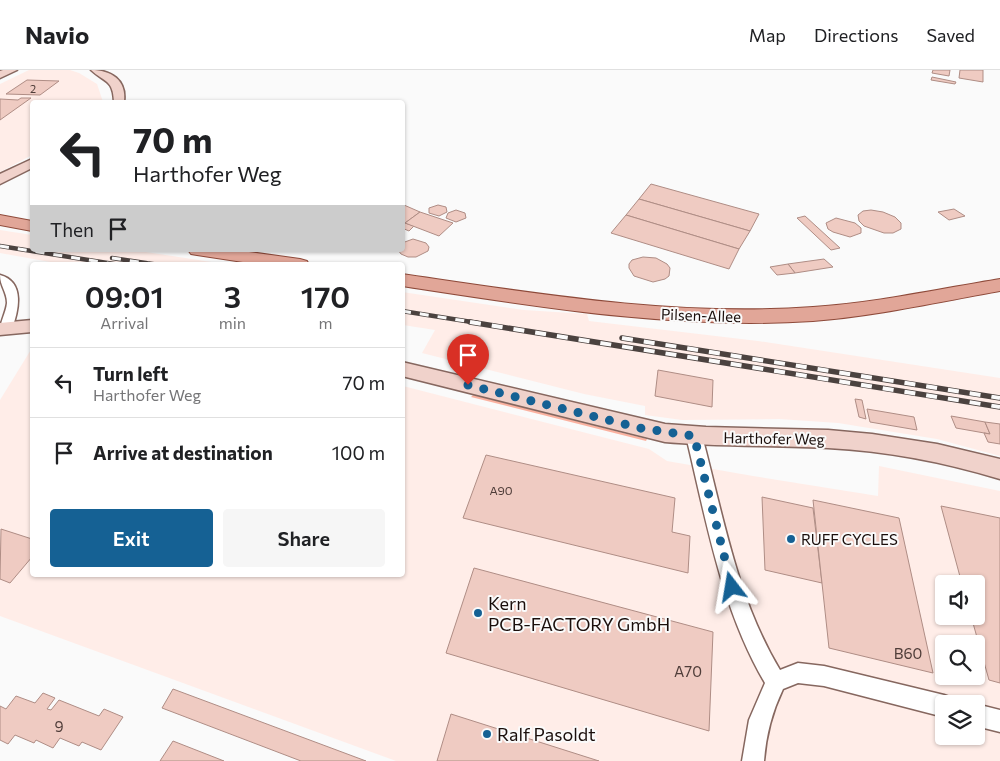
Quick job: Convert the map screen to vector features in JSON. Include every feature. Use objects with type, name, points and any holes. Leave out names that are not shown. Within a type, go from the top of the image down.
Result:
[{"type":"main road","points":[[0,220],[30,226]]},
{"type":"main road","points":[[211,252],[279,262]]},
{"type":"main road","name":"Pilsen-Allee","points":[[405,280],[603,309],[715,316],[825,313],[872,307],[1000,285]]},
{"type":"street","points":[[1,72],[12,70]]},
{"type":"street","points":[[96,70],[112,78],[119,93],[119,100]]},
{"type":"street","points":[[0,180],[30,164]]},
{"type":"street","points":[[0,279],[8,286],[14,296],[13,308],[2,332]]},
{"type":"street","points":[[2,332],[30,326]]},
{"type":"street","name":"Harthofer Weg","points":[[405,370],[640,428],[694,436],[856,441],[924,450],[1000,469]]},
{"type":"street","points":[[694,436],[732,587],[761,657],[776,682]]},
{"type":"street","points":[[753,761],[755,739],[762,708],[776,682],[798,673],[824,676],[935,704]]},
{"type":"street","points":[[985,717],[1000,721]]},
{"type":"shaded area","points":[[29,70],[70,70],[97,84],[102,100],[30,100],[30,156],[0,172],[0,84]]},
{"type":"shaded area","points":[[0,230],[30,235],[30,252],[146,252],[211,262],[50,262],[0,253]]},
{"type":"shaded area","points":[[405,292],[524,310],[587,314],[589,321],[758,341],[1000,378],[1000,456],[937,439],[838,423],[779,419],[682,420],[645,415],[645,406],[584,394],[422,353],[435,330],[405,325]]},
{"type":"shaded area","points":[[30,351],[30,577],[405,577],[405,387],[649,449],[667,461],[878,496],[879,466],[1000,491],[1000,761],[396,761],[0,616],[0,400]]},
{"type":"shaded area","points":[[473,395],[647,439],[646,441],[471,397]]},
{"type":"building","points":[[933,70],[950,70],[949,76],[932,73]]},
{"type":"building","points":[[960,70],[983,70],[983,82],[959,78]]},
{"type":"building","points":[[932,77],[956,82],[955,84],[931,80]]},
{"type":"building","points":[[27,80],[59,81],[40,95],[6,94]]},
{"type":"building","points":[[21,98],[31,98],[0,120],[0,99],[18,100]]},
{"type":"building","points":[[651,184],[759,214],[750,231],[639,199]]},
{"type":"building","points":[[639,199],[750,231],[739,249],[626,215]]},
{"type":"building","points":[[405,205],[420,212],[405,223]]},
{"type":"building","points":[[438,205],[446,207],[447,212],[439,216],[429,213],[429,208]]},
{"type":"building","points":[[954,209],[965,216],[949,220],[938,212]]},
{"type":"building","points":[[456,210],[465,213],[466,218],[456,222],[446,218],[448,213]]},
{"type":"building","points":[[871,210],[895,217],[901,223],[901,229],[893,233],[884,233],[864,226],[859,221],[858,215],[863,211]]},
{"type":"building","points":[[420,212],[453,223],[439,236],[405,223]]},
{"type":"building","points":[[626,215],[739,249],[729,269],[611,233]]},
{"type":"building","points":[[805,216],[840,248],[831,250],[797,218]]},
{"type":"building","points":[[836,218],[855,223],[861,228],[861,233],[850,237],[828,229],[826,223]]},
{"type":"building","points":[[405,223],[414,226],[409,231],[405,229]]},
{"type":"building","points":[[413,239],[426,243],[429,247],[428,251],[416,257],[408,257],[400,252],[405,252],[405,242]]},
{"type":"building","points":[[643,257],[656,258],[667,264],[670,268],[669,276],[653,282],[634,276],[629,268],[629,264],[632,260]]},
{"type":"building","points":[[824,259],[833,267],[795,273],[788,264]]},
{"type":"building","points":[[788,264],[795,273],[777,275],[770,267]]},
{"type":"building","points":[[658,370],[713,380],[712,407],[655,396]]},
{"type":"building","points":[[855,399],[862,400],[866,419],[859,417]]},
{"type":"building","points":[[867,409],[914,417],[917,430],[870,422]]},
{"type":"building","points":[[951,416],[985,422],[990,434],[956,428]]},
{"type":"building","points":[[985,422],[1000,424],[1000,444],[988,442],[984,433],[990,434]]},
{"type":"building","points":[[486,455],[675,498],[672,532],[690,536],[688,573],[463,518]]},
{"type":"building","name":"RUFF CYCLES","points":[[762,497],[813,508],[822,583],[765,570]]},
{"type":"building","points":[[813,500],[899,518],[933,673],[829,648]]},
{"type":"building","points":[[941,506],[1000,518],[1000,683],[989,680],[985,666],[985,635],[976,635],[974,625],[985,625],[985,575],[960,575]]},
{"type":"building","points":[[1,529],[30,538],[30,559],[10,583],[0,579]]},
{"type":"building","points":[[474,568],[713,632],[709,731],[446,653]]},
{"type":"building","points":[[173,689],[366,761],[301,761],[162,708]]},
{"type":"building","points":[[43,693],[55,698],[47,709],[51,710],[59,700],[99,716],[104,709],[123,717],[101,750],[82,742],[79,746],[60,738],[53,748],[36,740],[34,743],[15,735],[8,744],[0,740],[0,706],[6,709],[16,696],[35,703]]},
{"type":"building","points":[[451,714],[599,761],[437,761]]},
{"type":"building","points":[[173,741],[224,761],[160,761]]},
{"type":"railway","points":[[0,246],[30,251]]},
{"type":"railway","points":[[38,252],[101,262]]},
{"type":"railway","points":[[112,258],[139,262]]},
{"type":"railway","points":[[405,311],[478,323]]},
{"type":"railway","points":[[470,322],[1000,407]]},
{"type":"railway","points":[[622,338],[1000,398]]},
{"type":"place","name":"RUFF CYCLES","points":[[791,539]]},
{"type":"place","name":"Kern PCB-FACTORY GmbH","points":[[478,613]]},
{"type":"place","name":"Ralf Pasoldt","points":[[487,734]]},
{"type":"route","points":[[468,385],[640,428],[694,436],[732,587]]}]
